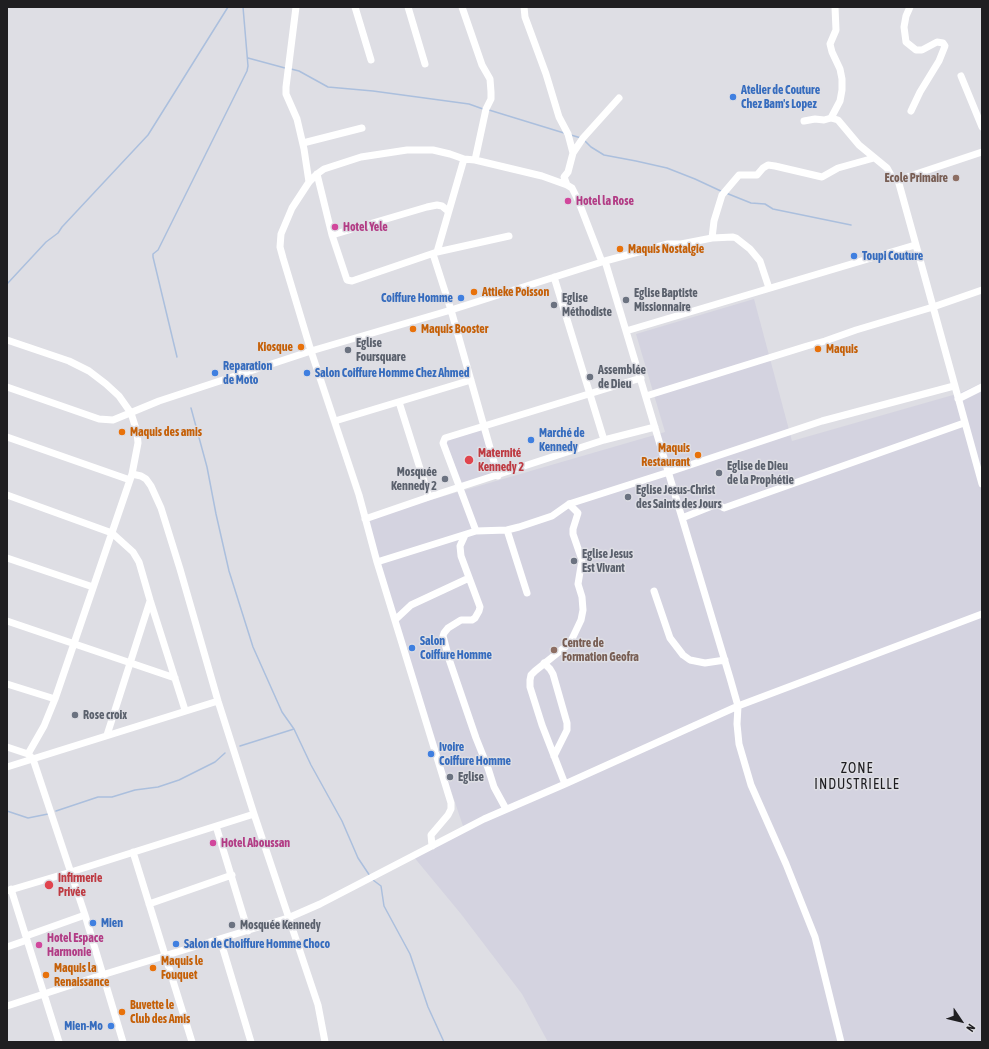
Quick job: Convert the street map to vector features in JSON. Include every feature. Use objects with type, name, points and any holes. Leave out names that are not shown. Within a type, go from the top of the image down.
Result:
[{"type":"street","points":[[296,7],[286,94],[298,118],[309,182]]},
{"type":"street","points":[[355,7],[371,60]]},
{"type":"street","points":[[408,7],[425,64]]},
{"type":"street","points":[[462,7],[482,65],[490,79],[491,99],[486,109],[476,160]]},
{"type":"street","points":[[524,7],[525,17],[546,74],[559,117],[568,134],[573,153]]},
{"type":"street","points":[[831,118],[840,101],[842,90],[840,69],[830,44],[836,30],[835,7]]},
{"type":"street","points":[[910,7],[906,16],[904,27],[906,42],[916,50],[922,50],[937,42],[943,43],[945,46],[939,61],[920,92],[911,111]]},
{"type":"street","points":[[961,76],[982,127]]},
{"type":"street","points":[[566,184],[564,177],[568,172],[573,153],[583,138],[619,98]]},
{"type":"street","points":[[804,121],[815,119],[824,120],[831,118],[838,120],[851,137],[887,168],[894,179],[898,180],[982,152]]},
{"type":"street","points":[[303,143],[362,128]]},
{"type":"street","points":[[432,846],[431,835],[448,815],[451,809],[451,803],[377,562],[359,495],[311,351],[280,247],[281,234],[287,218],[309,182],[317,174],[324,169],[361,156],[407,150],[433,150],[464,159],[476,160],[542,176],[566,184],[572,188],[578,200],[604,262],[641,378],[725,660],[738,706],[737,724],[739,744],[751,785],[786,864],[815,937],[841,1042]]},
{"type":"street","points":[[712,238],[713,227],[722,195],[739,175],[757,175],[768,165],[822,177],[838,168],[874,158]]},
{"type":"street","points":[[464,159],[435,253],[498,476]]},
{"type":"street","points":[[317,174],[332,235],[347,280],[352,280],[435,253],[509,236]]},
{"type":"street","points":[[898,180],[982,484]]},
{"type":"street","points":[[332,235],[427,207],[437,205],[442,206],[448,211]]},
{"type":"street","points":[[7,387],[100,419],[113,420],[159,401],[311,351],[451,310],[554,277],[663,245],[682,244],[712,238],[733,237],[750,249],[760,261],[770,288]]},
{"type":"street","points":[[626,331],[915,245]]},
{"type":"street","points":[[554,277],[604,440]]},
{"type":"street","points":[[646,396],[826,341],[982,290]]},
{"type":"street","points":[[7,340],[69,361],[89,371],[119,396],[131,413],[137,432],[138,443],[131,477],[55,699],[30,756],[85,915],[123,1042]]},
{"type":"street","points":[[476,532],[443,442],[445,438],[641,378]]},
{"type":"street","points":[[334,422],[471,380]]},
{"type":"street","points":[[377,562],[476,532],[507,530],[552,516],[569,504],[822,422],[954,386]]},
{"type":"street","points":[[958,399],[982,387]]},
{"type":"street","points":[[399,402],[429,497]]},
{"type":"street","points":[[682,518],[717,504],[724,508],[964,423]]},
{"type":"street","points":[[365,520],[429,497],[498,476],[604,440],[655,427]]},
{"type":"street","points":[[7,437],[131,477],[141,476],[146,479],[151,486],[160,508],[180,569],[218,701],[254,814],[318,1005],[326,1042]]},
{"type":"street","points":[[7,495],[112,533],[133,552],[139,562],[185,710]]},
{"type":"street","points":[[565,784],[530,687],[531,675],[565,647],[575,634],[581,620],[583,610],[582,597],[578,584],[582,560],[573,534],[578,513],[569,504]]},
{"type":"street","points":[[507,530],[527,593]]},
{"type":"street","points":[[465,535],[460,546],[460,551],[480,607],[475,618],[472,620],[461,620],[445,630],[444,636],[449,659],[476,738],[494,786],[506,809]]},
{"type":"street","points":[[7,558],[93,587]]},
{"type":"street","points":[[395,620],[411,605],[469,578]]},
{"type":"street","points":[[654,591],[670,638],[683,655],[690,660],[705,663],[725,660]]},
{"type":"street","points":[[107,735],[150,600]]},
{"type":"street","points":[[7,1006],[288,918],[320,904],[506,809],[738,706],[982,614]]},
{"type":"street","points":[[7,621],[175,678]]},
{"type":"street","points":[[544,663],[553,674],[567,723],[567,730],[554,756]]},
{"type":"street","points":[[7,684],[55,699]]},
{"type":"street","points":[[7,767],[30,756],[107,735],[218,701]]},
{"type":"street","points":[[7,747],[30,756]]},
{"type":"street","points":[[59,1042],[9,890],[254,814]]},
{"type":"street","points":[[216,826],[248,931]]},
{"type":"street","points":[[133,852],[192,1042]]},
{"type":"street","points":[[149,904],[232,875]]},
{"type":"street","points":[[7,947],[85,915]]},
{"type":"street","points":[[220,939],[251,1042]]},
{"type":"shaded area","points":[[754,299],[792,441],[960,393],[982,383],[982,1042],[548,1042],[522,994],[461,914],[413,856],[464,829],[414,681],[365,519],[665,432],[636,334]]},
{"type":"shaded area","name":"Maternité Kennedy 2","points":[[483,429],[494,475],[459,487],[443,439]]},
{"type":"waterway","points":[[7,284],[46,242],[58,233],[148,135],[228,7]]},
{"type":"waterway","points":[[177,357],[153,254],[158,250],[247,71],[248,66],[243,7]]},
{"type":"waterway","points":[[248,58],[285,68]]},
{"type":"waterway","points":[[291,69],[299,71],[328,87],[373,91],[469,104],[483,109]]},
{"type":"waterway","points":[[489,110],[564,133]]},
{"type":"waterway","points":[[571,135],[581,138]]},
{"type":"waterway","points":[[584,140],[591,147],[604,155],[667,168],[723,192]]},
{"type":"waterway","points":[[726,193],[751,203],[765,204],[773,209],[851,225]]},
{"type":"waterway","points":[[191,408],[207,467],[229,571],[253,647],[282,712],[294,729],[311,765],[342,821],[358,858],[370,876]]},
{"type":"waterway","points":[[240,746],[294,729]]},
{"type":"waterway","points":[[56,811],[98,797],[112,797],[135,790],[158,787],[179,780],[215,762],[225,753]]},
{"type":"waterway","points":[[7,811],[28,818],[48,814]]},
{"type":"waterway","points":[[373,880],[381,886],[384,906],[410,954],[428,1007],[444,1042]]},
{"type":"place","name":"Atelier de Couture Chez Bam's Lopez","points":[[733,97]]},
{"type":"place","name":"Ecole Primaire","points":[[956,178]]},
{"type":"place","name":"Hotel la Rose","points":[[568,201]]},
{"type":"place","name":"Hotel Yele","points":[[335,227]]},
{"type":"place","name":"Maquis Nostalgie","points":[[620,249]]},
{"type":"place","name":"Toupi Couture","points":[[854,256]]},
{"type":"place","name":"Attieke Poisson","points":[[474,292]]},
{"type":"place","name":"Coiffure Homme","points":[[461,298]]},
{"type":"place","name":"Eglise Baptiste Missionnaire","points":[[626,300]]},
{"type":"place","name":"Eglise Méthodiste","points":[[554,305]]},
{"type":"place","name":"Maquis Booster","points":[[413,329]]},
{"type":"place","name":"Kiosque","points":[[301,347]]},
{"type":"place","name":"Maquis","points":[[818,349]]},
{"type":"place","name":"Eglise Foursquare","points":[[348,350]]},
{"type":"place","name":"Reparation de Moto","points":[[215,373]]},
{"type":"place","name":"Salon Coiffure Homme Chez Ahmed","points":[[307,373]]},
{"type":"place","name":"Assemblée de Dieu","points":[[590,377]]},
{"type":"place","name":"Maquis des amis","points":[[122,432]]},
{"type":"place","name":"Marché de Kennedy","points":[[531,440]]},
{"type":"place","name":"Maquis Restaurant","points":[[698,455]]},
{"type":"place","name":"Maternité Kennedy 2","points":[[469,460]]},
{"type":"place","name":"Eglise de Dieu de la Prophétie","points":[[719,473]]},
{"type":"place","name":"Mosquée Kennedy 2","points":[[445,479]]},
{"type":"place","name":"Eglise Jesus-Christ des Saints des Jours","points":[[628,497]]},
{"type":"place","name":"Eglise Jesus Est Vivant","points":[[574,561]]},
{"type":"place","name":"Salon Coiffure Homme","points":[[412,648]]},
{"type":"place","name":"Centre de Formation Geofra","points":[[554,650]]},
{"type":"place","name":"Rose croix","points":[[75,715]]},
{"type":"place","name":"Ivoire Coiffure Homme","points":[[431,754]]},
{"type":"place","name":"Eglise","points":[[450,777]]},
{"type":"place","name":"Hotel Aboussan","points":[[213,843]]},
{"type":"place","name":"Infirmerie Privée","points":[[49,885]]},
{"type":"place","name":"Mien","points":[[93,923]]},
{"type":"place","name":"Mosquée Kennedy","points":[[232,925]]},
{"type":"place","name":"Salon de Choiffure Homme Choco","points":[[176,944]]},
{"type":"place","name":"Hotel Espace Harmonie","points":[[39,945]]},
{"type":"place","name":"Maquis le Fouquet","points":[[153,968]]},
{"type":"place","name":"Maquis la Renaissance","points":[[46,975]]},
{"type":"place","name":"Buvette le Club des Amis","points":[[122,1012]]},
{"type":"place","name":"Mien-Mo","points":[[111,1026]]},
{"type":"district","name":"ZONE INDUSTRIELLE","points":[[857,778]]}]
